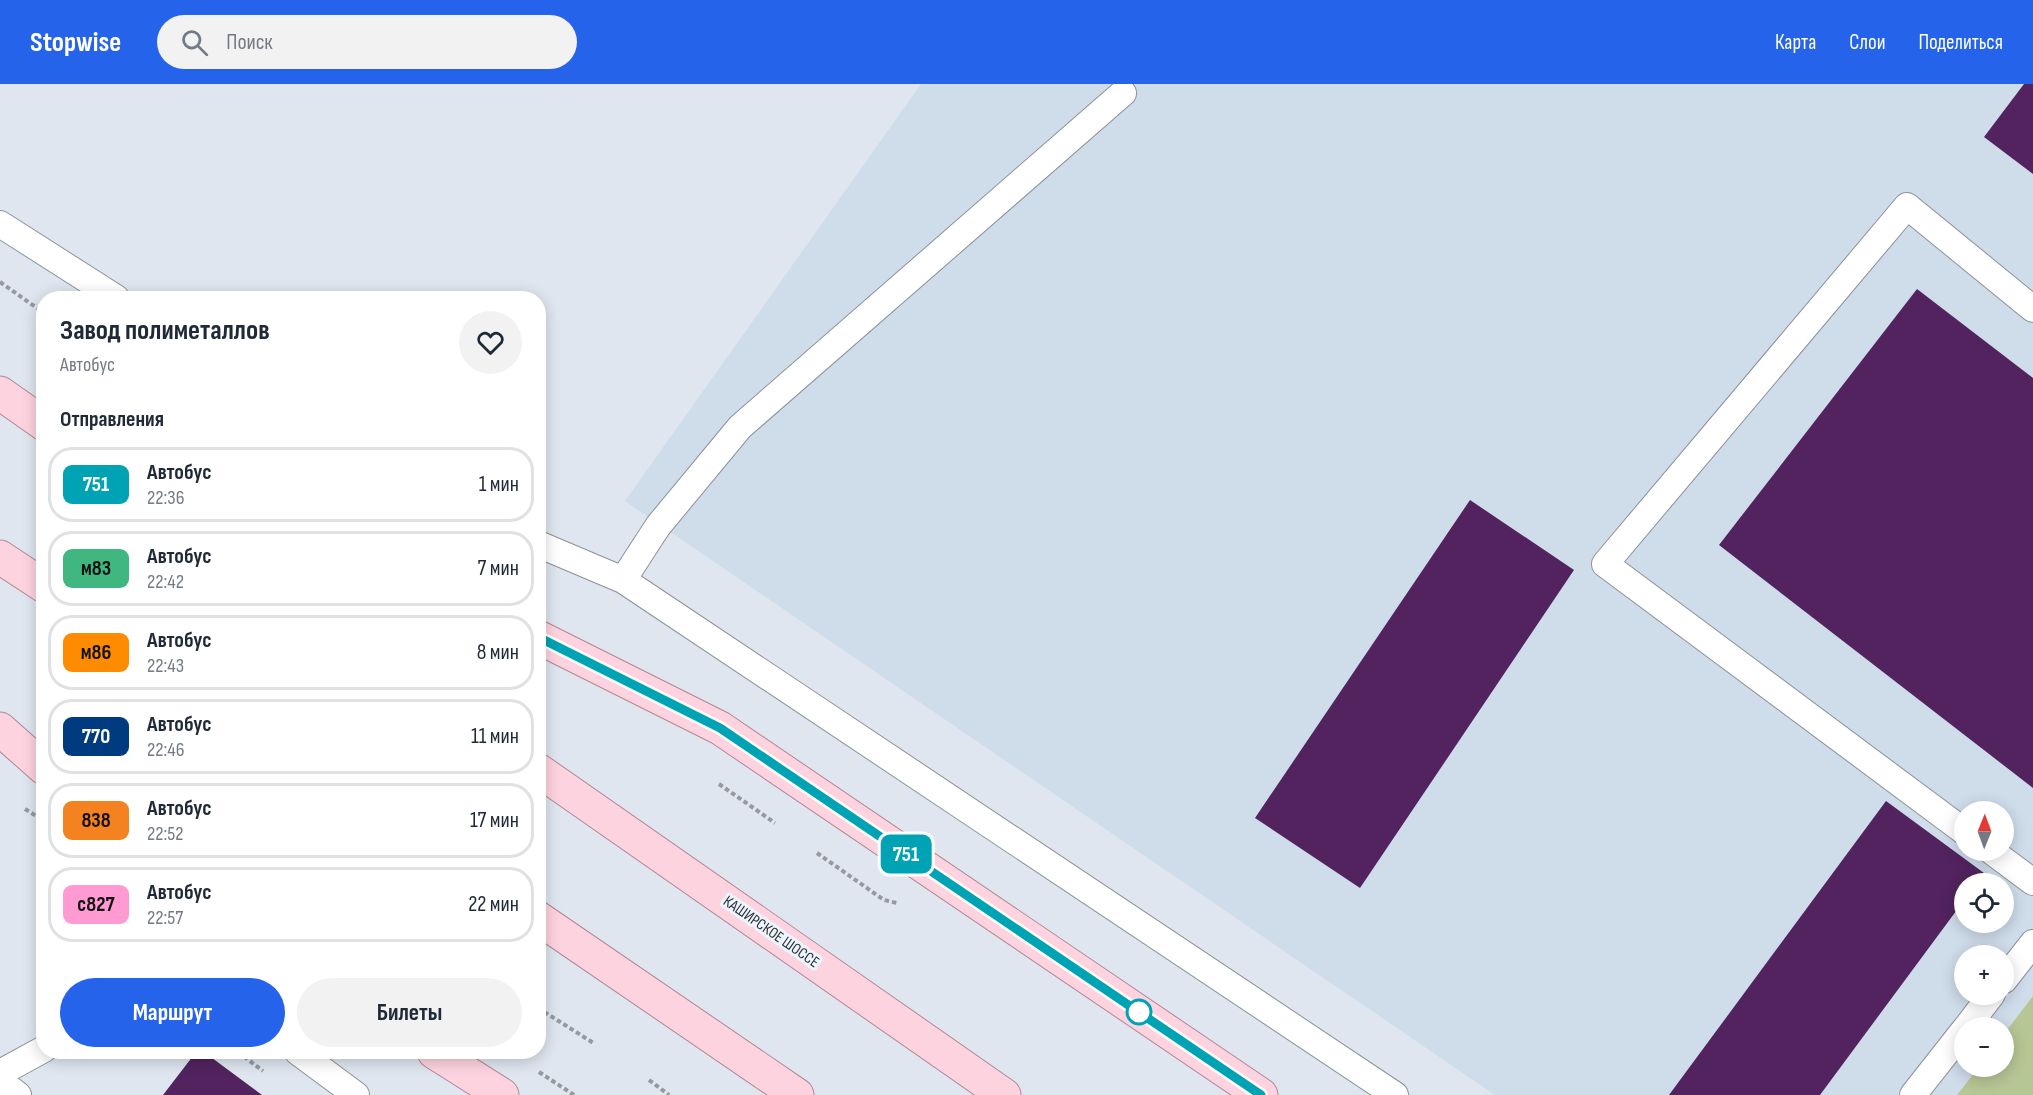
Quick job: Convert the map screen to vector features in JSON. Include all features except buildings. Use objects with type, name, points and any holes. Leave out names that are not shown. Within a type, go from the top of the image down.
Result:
[{"type":"main road","points":[[0,392],[36,407]]},
{"type":"main road","points":[[0,392],[36,418]]},
{"type":"main road","points":[[0,557],[36,580]]},
{"type":"main road","points":[[546,641],[720,728],[1260,1095]]},
{"type":"main road","points":[[0,729],[36,761]]},
{"type":"main road","name":"КАШИРСКОЕ ШОССЕ","points":[[546,776],[1004,1095]]},
{"type":"main road","points":[[546,923],[797,1095]]},
{"type":"main road","points":[[445,1059],[502,1095]]},
{"type":"lane","points":[[623,580],[658,526],[740,427],[1123,93]]},
{"type":"lane","points":[[1954,824],[1605,564],[1907,206],[2033,309]]},
{"type":"lane","points":[[0,224],[105,291]]},
{"type":"lane","points":[[546,547],[623,580],[1395,1095]]},
{"type":"lane","points":[[2005,861],[2033,882]]},
{"type":"lane","points":[[2014,967],[2033,943]]},
{"type":"lane","points":[[1974,1017],[1984,1005]]},
{"type":"lane","points":[[1913,1095],[1954,1043]]},
{"type":"lane","points":[[0,1073],[36,1053]]},
{"type":"lane","points":[[307,1059],[356,1095]]},
{"type":"lane","points":[[0,1081],[18,1095]]},
{"type":"path","points":[[0,282],[36,307]]},
{"type":"path","points":[[712,778],[775,823]]},
{"type":"path","points":[[817,853],[884,900]]},
{"type":"path","points":[[546,1013],[595,1044]]},
{"type":"path","points":[[649,1080],[669,1095]]},
{"type":"shaded area","points":[[921,84],[2033,84],[2033,1095],[1495,1095],[625,501]]},
{"type":"green space","points":[[2033,996],[2033,1095],[1957,1095],[1971,1077],[2014,1077],[2014,1021]]},
{"type":"bus line","name":"751","points":[[546,641],[720,728],[1261,1095]]}]
